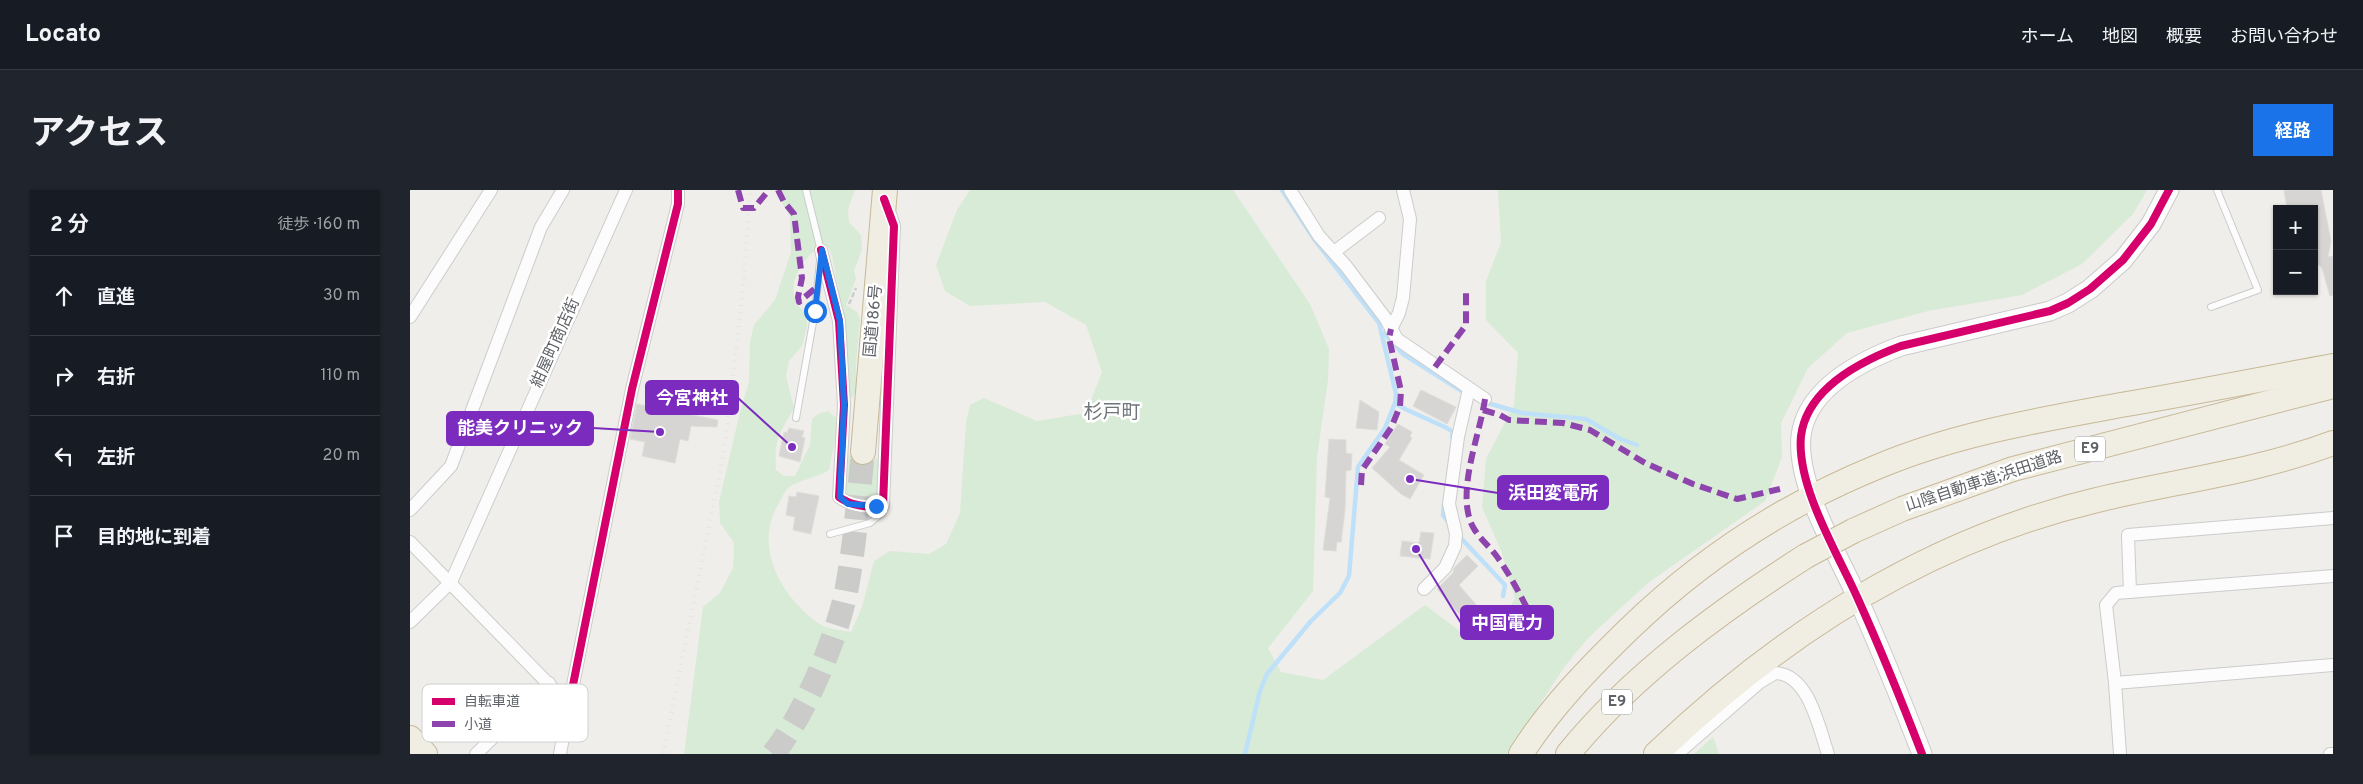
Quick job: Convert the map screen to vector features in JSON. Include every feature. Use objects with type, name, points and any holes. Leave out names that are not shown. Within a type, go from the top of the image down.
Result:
[{"type":"highway","name":"国道186号","points":[[863,452],[884,195]]},
{"type":"highway","points":[[1522,754],[1564,697],[1602,655],[1644,615],[1686,579],[1733,544],[1811,496],[1878,466],[1980,433],[2039,420],[2333,366]]},
{"type":"highway","name":"山陰自動車道;浜田道路","points":[[1568,754],[1625,694],[1670,654],[1733,604],[1806,556],[1853,531],[1920,502],[2013,469],[2333,386]]},
{"type":"highway","points":[[1656,754],[1691,721],[1774,652],[1858,598],[1934,558],[2005,529],[2096,500],[2267,465],[2333,443]]},
{"type":"highway","name":"山陰自動車道;浜田道路","points":[[1580,754],[1607,721],[1670,654]]},
{"type":"highway","points":[[410,738],[425,754]]},
{"type":"street","points":[[410,317],[492,190]]},
{"type":"street","points":[[410,510],[451,466],[541,228],[563,190]]},
{"type":"street","name":"紺屋町商店街","points":[[410,622],[451,582],[626,190]]},
{"type":"street","points":[[573,684],[632,389],[678,204],[678,190]]},
{"type":"street","points":[[1290,190],[1319,236],[1334,252],[1386,319],[1397,339],[1413,352],[1485,399]]},
{"type":"street","points":[[1391,329],[1399,313],[1403,298],[1410,219],[1403,190]]},
{"type":"street","points":[[1922,754],[1892,676],[1811,496],[1802,462],[1801,435],[1810,412],[1823,393],[1838,380],[1868,360],[1901,346],[2050,311],[2068,303],[2090,289],[2123,260],[2151,224],[2169,190]]},
{"type":"street","points":[[822,250],[839,319],[844,405],[840,497],[848,504],[883,505],[894,226],[884,195]]},
{"type":"street","points":[[1334,252],[1380,218]]},
{"type":"street","points":[[1424,588],[1445,568],[1455,546],[1456,534],[1449,504],[1458,437],[1470,389]]},
{"type":"street","points":[[2130,592],[2128,535],[2333,518]]},
{"type":"street","points":[[410,542],[549,683]]},
{"type":"street","points":[[2120,754],[2115,683],[2106,606],[2116,594],[2333,576]]},
{"type":"street","points":[[2115,683],[2333,665]]},
{"type":"street","points":[[1677,754],[1760,682],[1775,673],[1794,679],[1806,693],[1828,754]]},
{"type":"street","points":[[476,754],[488,742]]},
{"type":"lane","points":[[796,418],[815,311],[822,250],[806,190]]},
{"type":"lane","points":[[2212,307],[2258,290],[2217,190]]},
{"type":"lane","points":[[830,534],[870,523],[882,513],[883,505]]},
{"type":"path","points":[[839,319],[844,315],[859,283]]},
{"type":"green space","points":[[775,190],[855,190],[848,209],[849,222],[861,235],[862,250],[854,271],[856,279],[846,305],[857,312],[860,319],[856,392],[852,398],[849,395],[838,286],[832,256],[824,243],[808,257],[796,276],[794,296],[798,306],[807,314],[807,327],[802,346],[789,361],[786,376],[794,408],[777,443],[776,470],[784,476],[795,476],[810,445],[812,419],[818,414],[828,411],[836,418],[836,435],[829,470],[788,488],[771,521],[769,538],[770,554],[775,570],[793,600],[821,625],[851,632],[862,607],[874,561],[890,551],[929,554],[946,544],[960,513],[966,422],[970,405],[984,398],[1037,421],[1086,413],[1102,372],[1086,325],[1045,302],[970,306],[945,291],[936,265],[957,210],[970,190],[1233,190],[1310,304],[1329,349],[1328,380],[1317,457],[1313,591],[1268,648],[1281,672],[1323,680],[1425,605],[1461,632],[1501,619],[1515,599],[1502,553],[1482,507],[1486,459],[1514,405],[1518,353],[1486,320],[1486,281],[1501,243],[1498,190],[2147,190],[2133,214],[2082,264],[2022,295],[1928,311],[1847,333],[1808,368],[1781,423],[1782,457],[1765,501],[1648,583],[1588,638],[1565,666],[1507,754],[684,754],[703,607],[720,593],[733,568],[733,541],[720,523],[719,502],[749,382],[750,342],[754,325],[775,300],[791,252],[790,217]]},
{"type":"green space","points":[[847,455],[880,459],[879,497],[873,502],[847,499],[842,494]]},
{"type":"green space","points":[[1713,737],[1719,754],[1694,754]]},
{"type":"building","points":[[2284,190],[2321,190],[2331,241],[2328,257],[2333,256],[2333,295],[2330,296],[2322,268],[2318,264],[2318,205],[2286,205]]},
{"type":"building","points":[[1421,390],[1456,407],[1447,424],[1413,406]]},
{"type":"building","points":[[1360,400],[1379,412],[1377,430],[1356,428]]},
{"type":"building","points":[[637,404],[718,420],[717,427],[691,426],[688,441],[680,439],[675,463],[642,456],[645,442],[630,439]]},
{"type":"building","points":[[1398,424],[1412,432],[1410,436],[1412,438],[1399,460],[1424,475],[1410,499],[1401,494],[1372,468],[1390,447],[1385,444]]},
{"type":"building","points":[[789,428],[804,431],[802,437],[805,438],[800,462],[779,456],[784,432],[787,433]]},
{"type":"building","points":[[1329,439],[1346,440],[1346,453],[1352,454],[1351,470],[1346,471],[1345,510],[1341,542],[1337,542],[1336,551],[1323,550],[1330,498],[1325,497]]},
{"type":"building","points":[[797,492],[819,496],[811,534],[793,530],[795,517],[786,515],[789,496],[796,497]]},
{"type":"building","points":[[1421,532],[1434,533],[1430,559],[1400,556],[1402,541],[1419,543]]},
{"type":"building","points":[[1467,555],[1478,566],[1459,585],[1479,608],[1468,618],[1463,613],[1460,615],[1437,589]]},
{"type":"waterway","points":[[1245,754],[1260,691],[1267,674],[1311,621],[1340,593],[1349,576],[1358,467],[1385,428],[1395,403],[1396,394],[1379,323],[1314,239],[1282,190]]},
{"type":"waterway","points":[[1384,333],[1403,354],[1465,393]]},
{"type":"waterway","points":[[1484,402],[1522,413],[1586,419],[1620,439],[1637,445]]},
{"type":"waterway","points":[[1395,403],[1447,428],[1453,432],[1452,437]]},
{"type":"waterway","points":[[1444,504],[1443,515],[1448,522]]},
{"type":"waterway","points":[[1459,536],[1505,585],[1503,596]]},
{"type":"tunnel","points":[[773,754],[785,738],[807,699],[835,632],[846,592],[852,557],[863,452]]},
{"type":"railway","points":[[663,754],[724,452],[744,280],[750,190]]},
{"type":"marked path","points":[[738,190],[743,208],[754,208],[769,190]]},
{"type":"marked path","points":[[778,190],[784,202],[794,214],[802,278],[798,297],[799,302],[818,286]]},
{"type":"marked path","points":[[1435,367],[1466,325],[1466,289]]},
{"type":"marked path","points":[[1361,485],[1362,470],[1391,428],[1400,406],[1401,391],[1389,338],[1391,329]]},
{"type":"marked path","points":[[1485,399],[1470,464],[1467,498],[1468,513],[1475,531],[1500,561],[1530,614],[1536,620]]},
{"type":"marked path","points":[[1483,410],[1509,420],[1563,423],[1590,430],[1645,463],[1693,484],[1737,499],[1780,489]]},
{"type":"cycle path","points":[[573,684],[632,389],[678,204],[678,190]]},
{"type":"cycle path","points":[[1922,754],[1875,637],[1812,498],[1801,456],[1801,436],[1805,419],[1825,390],[1838,379],[1853,368],[1885,352],[1901,346],[2050,311],[2068,303],[2090,289],[2123,260],[2151,224],[2169,190]]},
{"type":"cycle path","points":[[821,250],[839,321],[844,405],[839,497],[860,506],[883,505],[894,226],[884,199]]},
{"type":"place","name":"能美クリニック","points":[[660,432]]},
{"type":"place","name":"今宮神社","points":[[792,447]]},
{"type":"place","name":"浜田変電所","points":[[1410,479]]},
{"type":"place","name":"中国電力","points":[[1416,549]]},
{"type":"district","name":"杉戸町","points":[[1112,413]]},
{"type":"route","points":[[815,311],[822,250],[840,321],[844,405],[840,497],[848,504],[876,506]]}]
